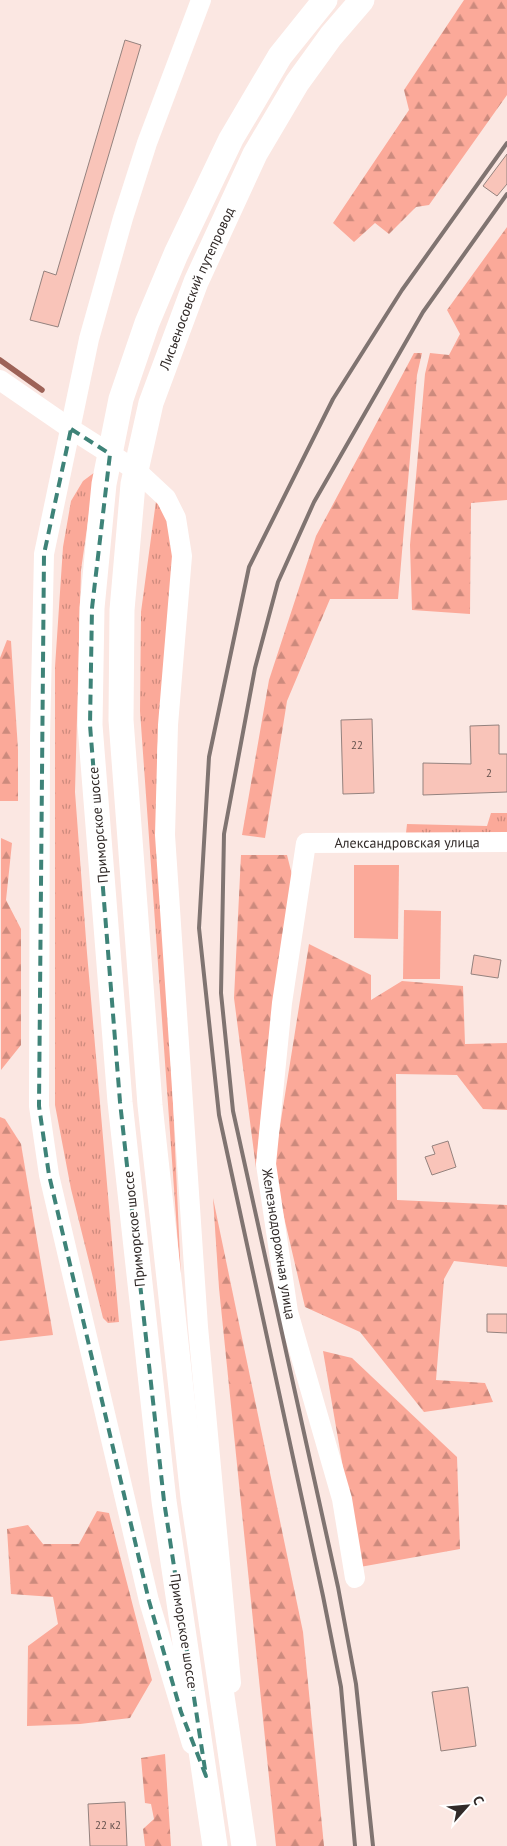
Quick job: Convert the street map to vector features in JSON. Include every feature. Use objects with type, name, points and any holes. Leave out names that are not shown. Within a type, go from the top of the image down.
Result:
[{"type":"main road","name":"Лисьеносовский путепровод","points":[[92,608],[104,484],[121,399],[146,323],[176,254],[231,139],[280,56],[324,0]]},
{"type":"main road","name":"Лисьеносовский путепровод","points":[[122,610],[133,484],[151,403],[196,282],[254,154],[297,83],[331,36],[362,0]]},
{"type":"main road","name":"Приморское шоссе","points":[[92,608],[90,725],[120,1102],[164,1501],[206,1776],[214,1846]]},
{"type":"main road","name":"Приморское шоссе","points":[[122,610],[121,720],[150,1105],[193,1498],[246,1846]]},
{"type":"street","points":[[201,0],[150,134],[123,218],[89,338],[72,429],[44,554],[40,728],[39,1106],[50,1175],[89,1350],[149,1601],[181,1712],[206,1776]]},
{"type":"street","points":[[0,380],[137,471],[166,498],[176,518],[182,556],[168,725],[165,836],[198,1327],[246,1846]]},
{"type":"street","name":"Александровская улица","points":[[306,843],[507,842]]},
{"type":"street","name":"Железнодорожная улица","points":[[306,843],[282,1003],[266,1164],[288,1312],[342,1498],[355,1578]]},
{"type":"highlighted area","points":[[71,429],[110,454],[92,608],[90,725],[120,1102],[164,1501],[206,1776],[181,1712],[149,1601],[49,1175],[39,1106],[44,554]]},
{"type":"green space","points":[[464,0],[507,0],[507,95],[429,205],[416,207],[389,234],[375,223],[354,242],[333,223],[409,110],[404,90]]},
{"type":"green space","points":[[507,227],[507,500],[471,503],[470,614],[412,610],[410,545],[425,374],[430,353],[449,355],[460,334],[447,310]]},
{"type":"green space","points":[[414,353],[422,353],[417,375],[398,599],[330,599],[287,701],[265,838],[242,835],[269,680],[316,536]]},
{"type":"green space","points":[[95,472],[81,570],[75,792],[119,1322],[108,1323],[103,1318],[71,1189],[55,1105],[55,667],[63,547],[71,501],[83,481]]},
{"type":"green space","points":[[156,501],[170,522],[177,560],[157,751],[182,1301],[140,711],[141,612]]},
{"type":"green space","points":[[7,640],[11,641],[18,750],[18,801],[0,801],[0,658]]},
{"type":"green space","points":[[491,813],[507,813],[507,835],[406,833],[407,824],[487,826]]},
{"type":"green space","points":[[1,838],[12,843],[6,900],[21,929],[21,1045],[1,1070]]},
{"type":"green space","points":[[241,855],[287,855],[295,887],[272,1010],[256,1168],[234,998]]},
{"type":"green space","points":[[354,865],[399,865],[398,939],[354,938]]},
{"type":"green space","points":[[404,910],[441,911],[440,979],[403,979]]},
{"type":"green space","points":[[309,944],[371,975],[371,1000],[402,981],[463,986],[465,1044],[507,1043],[507,1110],[483,1109],[457,1075],[396,1074],[397,1200],[507,1205],[507,1267],[454,1261],[444,1279],[436,1380],[485,1383],[493,1402],[424,1412],[360,1332],[305,1307],[273,1170]]},
{"type":"green space","points":[[0,1117],[5,1119],[21,1144],[53,1335],[0,1341]]},
{"type":"green space","points":[[213,1198],[303,1632],[324,1846],[276,1846],[219,1288]]},
{"type":"green space","points":[[323,1351],[352,1358],[457,1457],[460,1549],[360,1567]]},
{"type":"green space","points":[[97,1511],[109,1513],[152,1680],[130,1718],[80,1724],[27,1726],[28,1646],[58,1624],[53,1597],[11,1594],[7,1529],[28,1525],[43,1544],[79,1544]]},
{"type":"green space","points":[[165,1754],[171,1846],[145,1846],[143,1829],[154,1819],[151,1804],[145,1803],[141,1758]]},
{"type":"building","points":[[125,40],[141,45],[58,327],[30,320],[44,271],[56,275]]},
{"type":"building","points":[[507,154],[507,184],[497,196],[483,186]]},
{"type":"building","points":[[372,719],[374,793],[343,794],[341,720]]},
{"type":"building","points":[[499,725],[499,754],[507,754],[507,792],[423,795],[423,763],[471,764],[470,726]]},
{"type":"building","points":[[474,955],[501,960],[498,978],[471,974]]},
{"type":"building","points":[[448,1141],[456,1167],[432,1175],[425,1157],[435,1154],[432,1146]]},
{"type":"building","points":[[487,1314],[507,1314],[507,1333],[487,1332]]},
{"type":"building","points":[[468,1687],[476,1746],[441,1751],[432,1692]]},
{"type":"building","points":[[125,1802],[127,1846],[90,1846],[88,1804]]},
{"type":"waterway","points":[[0,360],[42,390]]},
{"type":"railway","points":[[355,1846],[341,1687],[219,1115],[199,928],[209,757],[249,567],[333,399],[402,290],[507,143]]},
{"type":"railway","points":[[373,1846],[356,1684],[338,1587],[233,1111],[221,993],[224,834],[255,668],[278,582],[314,502],[423,312],[507,194]]}]
